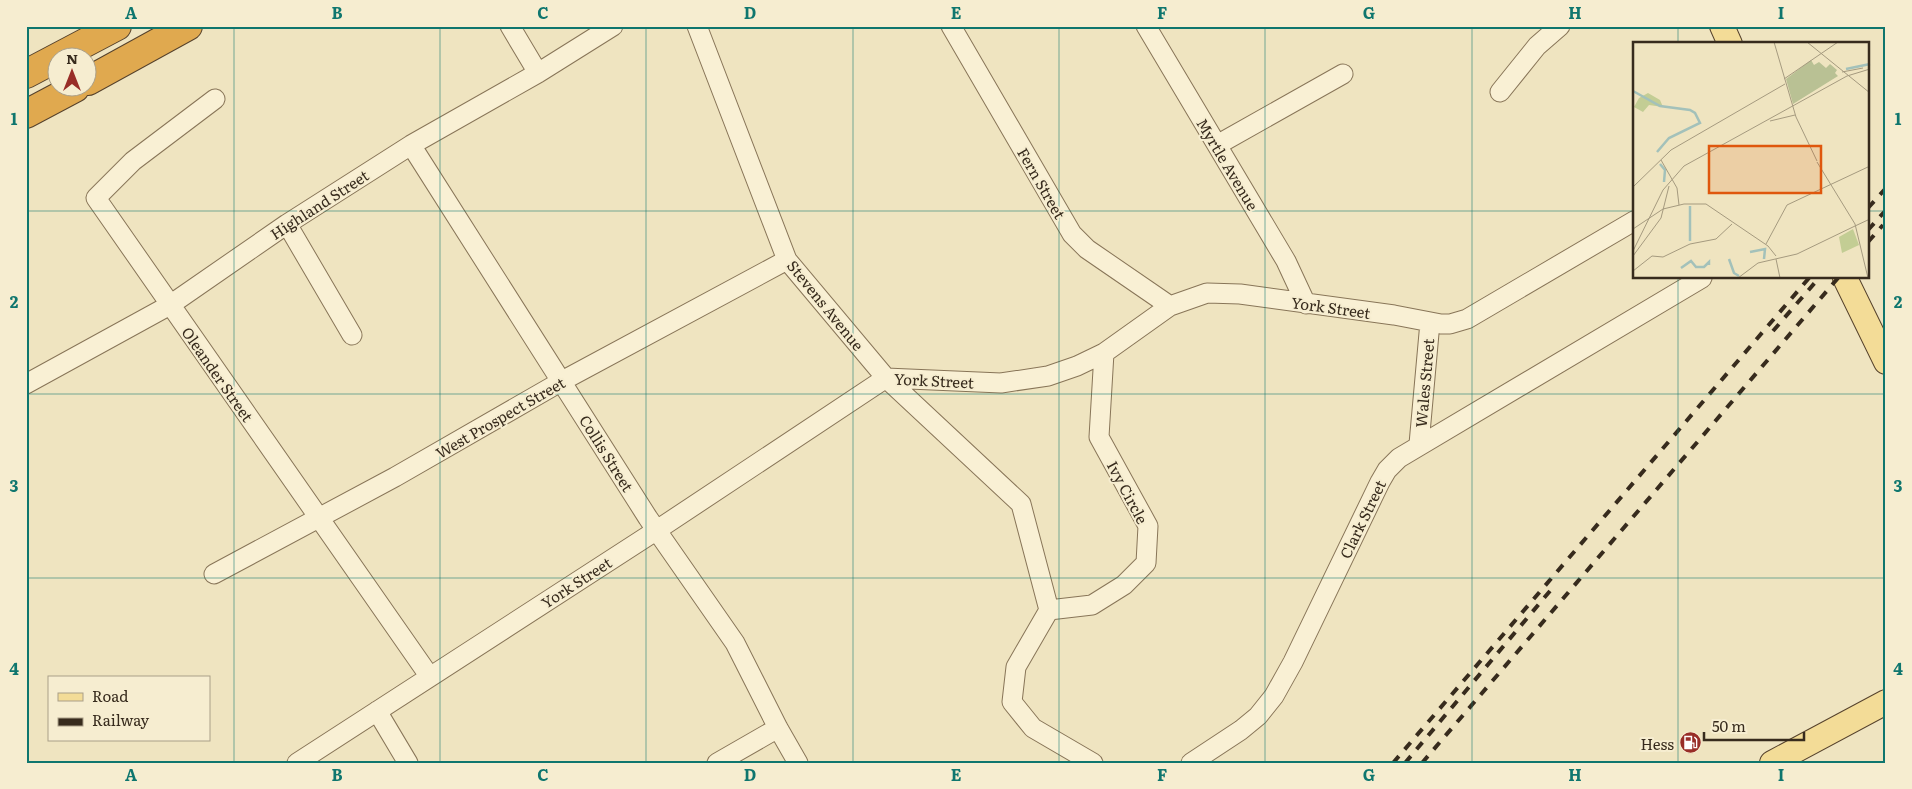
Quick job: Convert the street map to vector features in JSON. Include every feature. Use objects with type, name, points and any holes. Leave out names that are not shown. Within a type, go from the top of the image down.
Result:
[{"type":"highway","points":[[26,74],[117,26]]},
{"type":"highway","points":[[98,76],[188,26]]},
{"type":"highway","points":[[26,114],[56,98]]},
{"type":"main road","points":[[1722,26],[1729,42]]},
{"type":"main road","points":[[1845,279],[1886,362]]},
{"type":"main road","points":[[1772,763],[1886,702]]},
{"type":"street","points":[[510,26],[538,73]]},
{"type":"street","name":"Highland Street","points":[[26,384],[170,305],[287,224],[411,145],[538,73],[613,26]]},
{"type":"street","name":"Stevens Avenue","points":[[697,26],[787,260],[886,378],[1021,504],[1049,610]]},
{"type":"street","name":"Fern Street","points":[[951,26],[1072,234],[1087,249],[1170,306]]},
{"type":"street","name":"Myrtle Avenue","points":[[1146,26],[1286,261],[1306,304]]},
{"type":"street","points":[[1500,92],[1537,46],[1560,26]]},
{"type":"street","points":[[1217,145],[1343,74]]},
{"type":"street","name":"Oleander Street","points":[[216,99],[133,161],[96,198],[430,677]]},
{"type":"street","name":"Collis Street","points":[[411,145],[656,530],[736,643],[778,728],[798,763]]},
{"type":"street","name":"York Street","points":[[297,763],[886,378],[978,383],[1024,381],[1048,376],[1077,366],[1104,353],[1170,306],[1207,293],[1224,293],[1450,324],[1467,319],[1633,222]]},
{"type":"street","points":[[287,224],[352,335]]},
{"type":"street","name":"West Prospect Street","points":[[214,574],[320,518],[562,381],[787,260]]},
{"type":"street","name":"Clark Street","points":[[1191,763],[1241,730],[1258,716],[1274,696],[1293,662],[1380,482],[1387,470],[1399,458],[1419,444],[1700,279]]},
{"type":"street","name":"Wales Street","points":[[1419,444],[1430,322]]},
{"type":"street","name":"Ivy Circle","points":[[1049,610],[1092,605],[1124,585],[1146,563],[1148,526],[1099,437],[1104,353]]},
{"type":"street","points":[[1049,610],[1016,667],[1012,702],[1033,728],[1093,763]]},
{"type":"street","points":[[377,711],[408,763]]},
{"type":"street","points":[[717,763],[778,728]]},
{"type":"railway","points":[[1870,206],[1886,188]]},
{"type":"railway","points":[[1870,228],[1886,210]]},
{"type":"railway","points":[[1870,240],[1883,225]]},
{"type":"railway","points":[[1393,763],[1808,279]]},
{"type":"railway","points":[[1773,331],[1818,279]]},
{"type":"railway","points":[[1422,763],[1837,279]]},
{"type":"railway","points":[[1405,763],[1555,585]]},
{"type":"place","name":"Hess","points":[[1690,743]]}]
